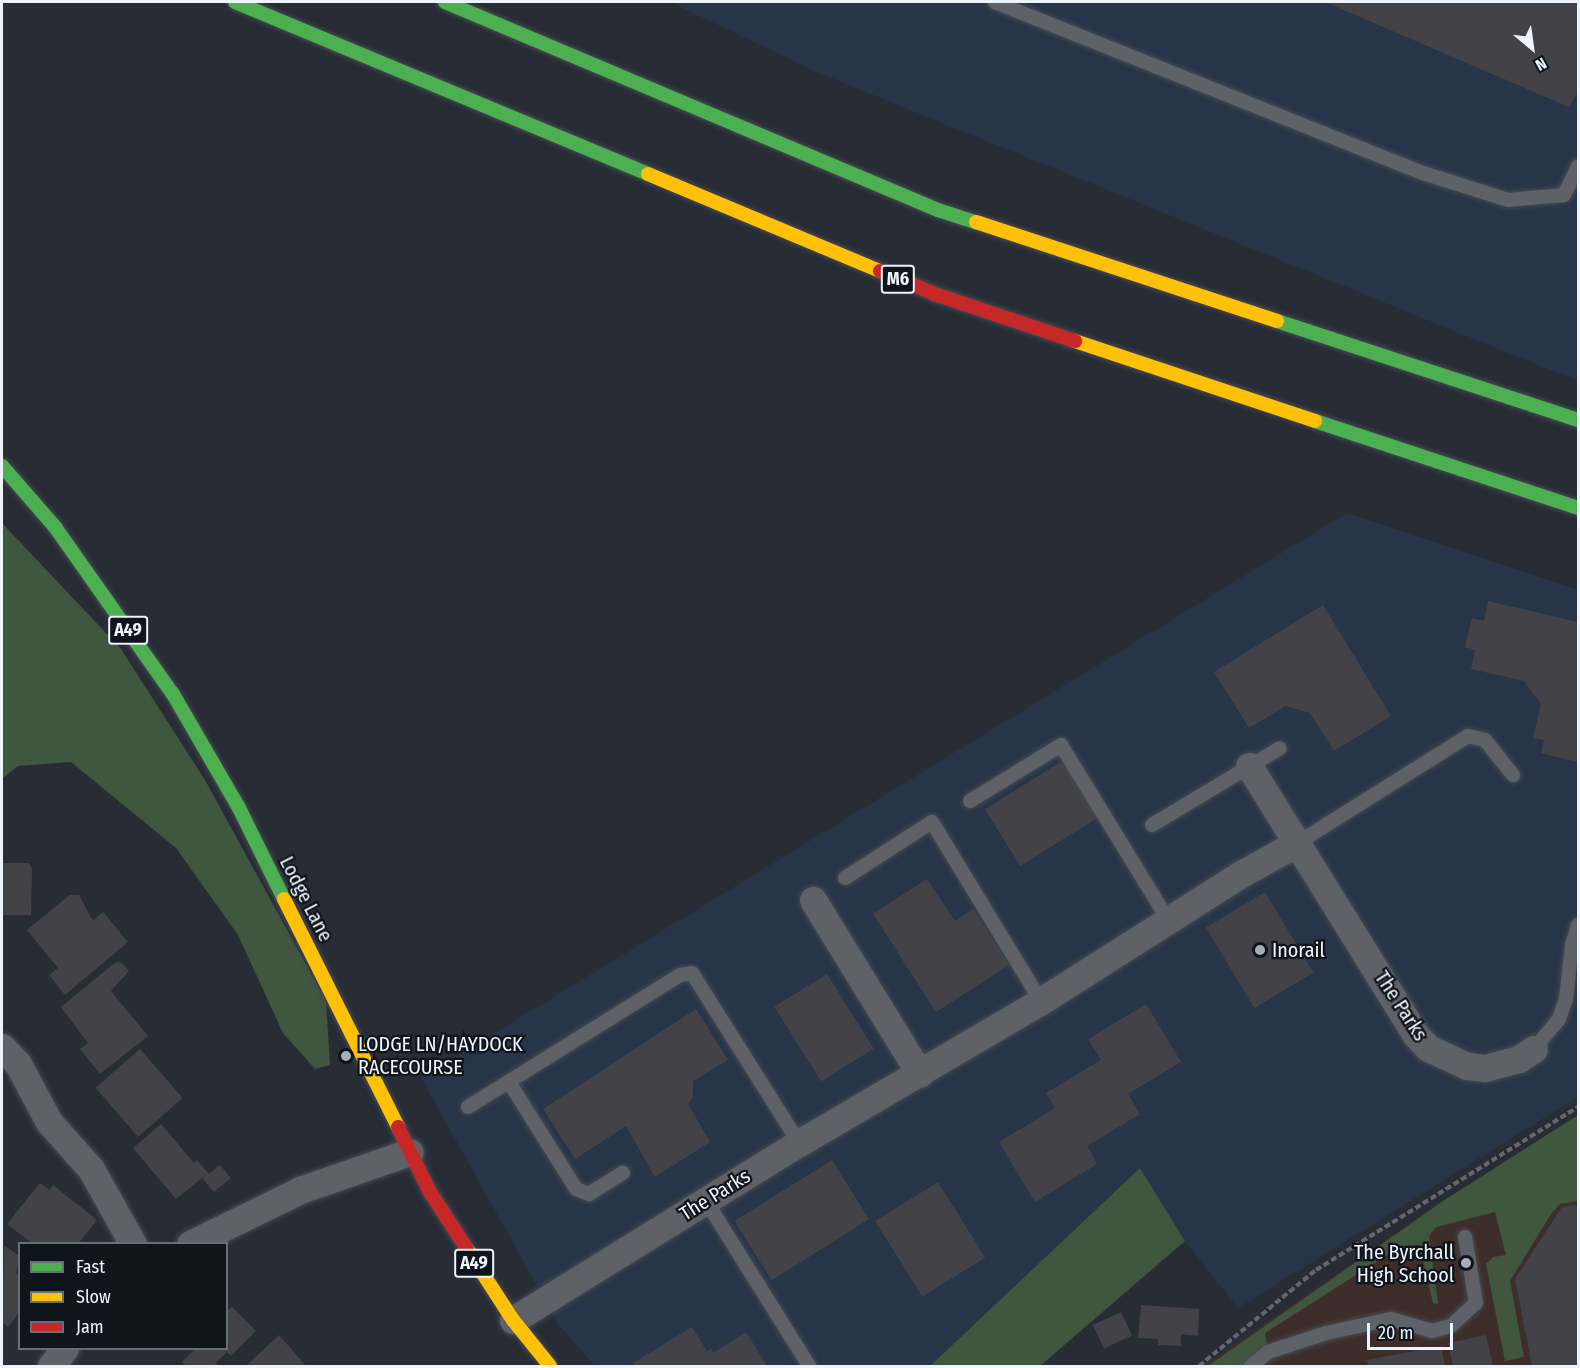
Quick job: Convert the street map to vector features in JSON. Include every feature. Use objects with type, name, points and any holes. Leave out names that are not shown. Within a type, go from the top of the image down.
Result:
[{"type":"main road","name":"M6","points":[[235,2],[934,294],[1578,508]]},
{"type":"main road","points":[[445,2],[938,210],[1578,420]]},
{"type":"main road","name":"Lodge Lane","points":[[2,466],[55,527],[173,694],[237,806],[410,1152],[459,1240],[513,1320],[550,1366]]},
{"type":"street","name":"The Parks","points":[[1249,766],[1299,842],[1416,1035],[1428,1048],[1452,1061],[1485,1068],[1519,1059],[1534,1049]]},
{"type":"street","name":"The Parks","points":[[513,1320],[799,1143],[920,1074],[1041,1001],[1243,873],[1299,842]]},
{"type":"street","points":[[813,900],[920,1074]]},
{"type":"street","points":[[2,1047],[18,1064],[49,1122],[91,1169],[132,1242]]},
{"type":"street","points":[[194,1242],[300,1190],[410,1152]]},
{"type":"lane","points":[[995,2],[1423,172],[1508,200],[1564,195],[1578,166]]},
{"type":"lane","points":[[1299,842],[1438,756],[1451,743],[1468,736],[1485,740],[1513,775]]},
{"type":"lane","points":[[970,801],[1061,745],[1169,921]]},
{"type":"lane","points":[[1152,825],[1280,748]]},
{"type":"lane","points":[[845,878],[932,822],[1041,1001]]},
{"type":"lane","name":"The Parks","points":[[1534,1049],[1559,1019],[1566,999],[1572,945],[1578,925]]},
{"type":"lane","points":[[468,1107],[680,975],[692,973],[799,1143]]},
{"type":"lane","points":[[509,1082],[576,1189],[590,1194],[623,1173]]},
{"type":"lane","points":[[706,1201],[809,1366]]},
{"type":"lane","points":[[1251,1366],[1268,1352],[1326,1333],[1391,1319],[1432,1331],[1451,1326],[1476,1303],[1466,1237]]},
{"type":"path","points":[[1198,1366],[1316,1270],[1578,1107]]},
{"type":"shaded area","points":[[670,2],[1578,2],[1578,381],[812,70]]},
{"type":"shaded area","points":[[1347,513],[1578,590],[1578,1097],[1238,1308],[1185,1241],[1140,1168],[930,1366],[595,1366],[559,1325],[421,1078]]},
{"type":"shaded area","name":"The Byrchall High School","points":[[1578,1115],[1578,1366],[1203,1366],[1443,1201]]},
{"type":"green space","points":[[2,523],[121,649],[205,780],[326,1001],[330,1065],[315,1069],[283,1033],[238,935],[176,848],[71,762],[18,766],[2,779]]},
{"type":"green space","points":[[1578,1115],[1578,1201],[1560,1204],[1551,1214],[1510,1281],[1524,1357],[1505,1361],[1486,1264],[1493,1257],[1506,1255],[1495,1212],[1436,1227],[1429,1236],[1438,1304],[1433,1303],[1419,1244],[1392,1252],[1265,1333],[1267,1344],[1242,1366],[1208,1366],[1443,1201]]},
{"type":"green space","points":[[1140,1168],[1185,1241],[1040,1366],[930,1366]]},
{"type":"building","points":[[1325,2],[1578,2],[1578,91],[1569,107]]},
{"type":"building","points":[[1488,601],[1578,622],[1578,762],[1541,753],[1544,740],[1533,738],[1541,704],[1524,681],[1471,669],[1475,650],[1465,647],[1472,618],[1484,621]]},
{"type":"building","points":[[1323,605],[1391,716],[1334,751],[1310,713],[1286,706],[1249,728],[1214,672]]},
{"type":"building","points":[[1062,761],[1098,818],[1020,866],[985,809]]},
{"type":"building","points":[[2,863],[29,863],[32,869],[31,915],[2,915]]},
{"type":"building","points":[[927,879],[955,921],[973,909],[1009,965],[936,1012],[873,914]]},
{"type":"building","name":"Inorail","points":[[1265,892],[1313,973],[1254,1008],[1206,928]]},
{"type":"building","points":[[70,895],[79,895],[93,921],[103,912],[128,942],[65,995],[49,975],[58,968],[27,930]]},
{"type":"building","points":[[116,962],[122,963],[129,971],[111,991],[148,1036],[100,1074],[80,1049],[88,1043],[61,1007]]},
{"type":"building","points":[[827,974],[874,1049],[821,1081],[774,1007]]},
{"type":"building","points":[[1146,1004],[1181,1062],[1128,1094],[1140,1114],[1087,1146],[1097,1164],[1035,1202],[999,1142],[1055,1108],[1046,1093],[1101,1060],[1088,1039]]},
{"type":"building","points":[[696,1009],[728,1060],[693,1081],[693,1098],[688,1104],[710,1142],[655,1177],[626,1126],[575,1159],[543,1109]]},
{"type":"building","points":[[140,1049],[183,1098],[138,1137],[95,1088]]},
{"type":"building","points":[[161,1124],[194,1163],[197,1160],[209,1174],[220,1165],[231,1178],[214,1192],[202,1178],[176,1199],[133,1148]]},
{"type":"building","points":[[832,1160],[869,1219],[772,1280],[734,1221]]},
{"type":"building","points":[[938,1182],[985,1257],[922,1297],[875,1221]]},
{"type":"building","points":[[40,1183],[50,1190],[53,1185],[97,1220],[80,1242],[30,1242],[7,1224]]},
{"type":"building","points":[[1578,1205],[1578,1366],[1532,1366],[1515,1279],[1562,1207]]},
{"type":"building","points":[[4,1245],[18,1256],[16,1273],[18,1274],[18,1314],[8,1327],[2,1322]]},
{"type":"building","points":[[1141,1305],[1199,1309],[1198,1336],[1181,1334],[1181,1346],[1158,1345],[1158,1339],[1138,1338]]},
{"type":"building","points":[[232,1307],[256,1331],[231,1356],[227,1352],[215,1363],[219,1366],[186,1366],[182,1362],[194,1350],[228,1350],[228,1310]]},
{"type":"building","points":[[1121,1312],[1132,1336],[1104,1349],[1093,1325]]},
{"type":"building","points":[[692,1327],[707,1351],[711,1348],[713,1353],[746,1332],[767,1366],[635,1366],[633,1363]]},
{"type":"building","points":[[279,1335],[306,1366],[246,1366]]},
{"type":"building","points":[[1486,1335],[1493,1366],[1453,1366],[1448,1343]]},
{"type":"building","points":[[1441,1346],[1445,1366],[1369,1366],[1367,1360]]},
{"type":"traffic: fast","points":[[235,2],[648,174]]},
{"type":"traffic: fast","points":[[445,2],[938,210],[976,222]]},
{"type":"traffic: fast","points":[[1277,321],[1578,420]]},
{"type":"traffic: fast","points":[[1315,421],[1578,508]]},
{"type":"traffic: fast","points":[[2,466],[55,527],[173,694],[238,806],[284,899]]},
{"type":"traffic: slow","points":[[648,174],[880,271]]},
{"type":"traffic: slow","points":[[976,222],[1277,321]]},
{"type":"traffic: slow","points":[[1075,341],[1315,421]]},
{"type":"traffic: slow","points":[[284,899],[398,1127]]},
{"type":"traffic: slow","points":[[467,1249],[513,1320],[550,1366]]},
{"type":"traffic: jam","points":[[880,271],[935,294],[1075,341]]},
{"type":"traffic: jam","points":[[398,1127],[430,1192],[467,1249]]},
{"type":"place","name":"Inorail","points":[[1260,950]]},
{"type":"place","name":"LODGE LN/HAYDOCK RACECOURSE","points":[[346,1056]]},
{"type":"place","name":"The Byrchall High School","points":[[1466,1263]]}]
